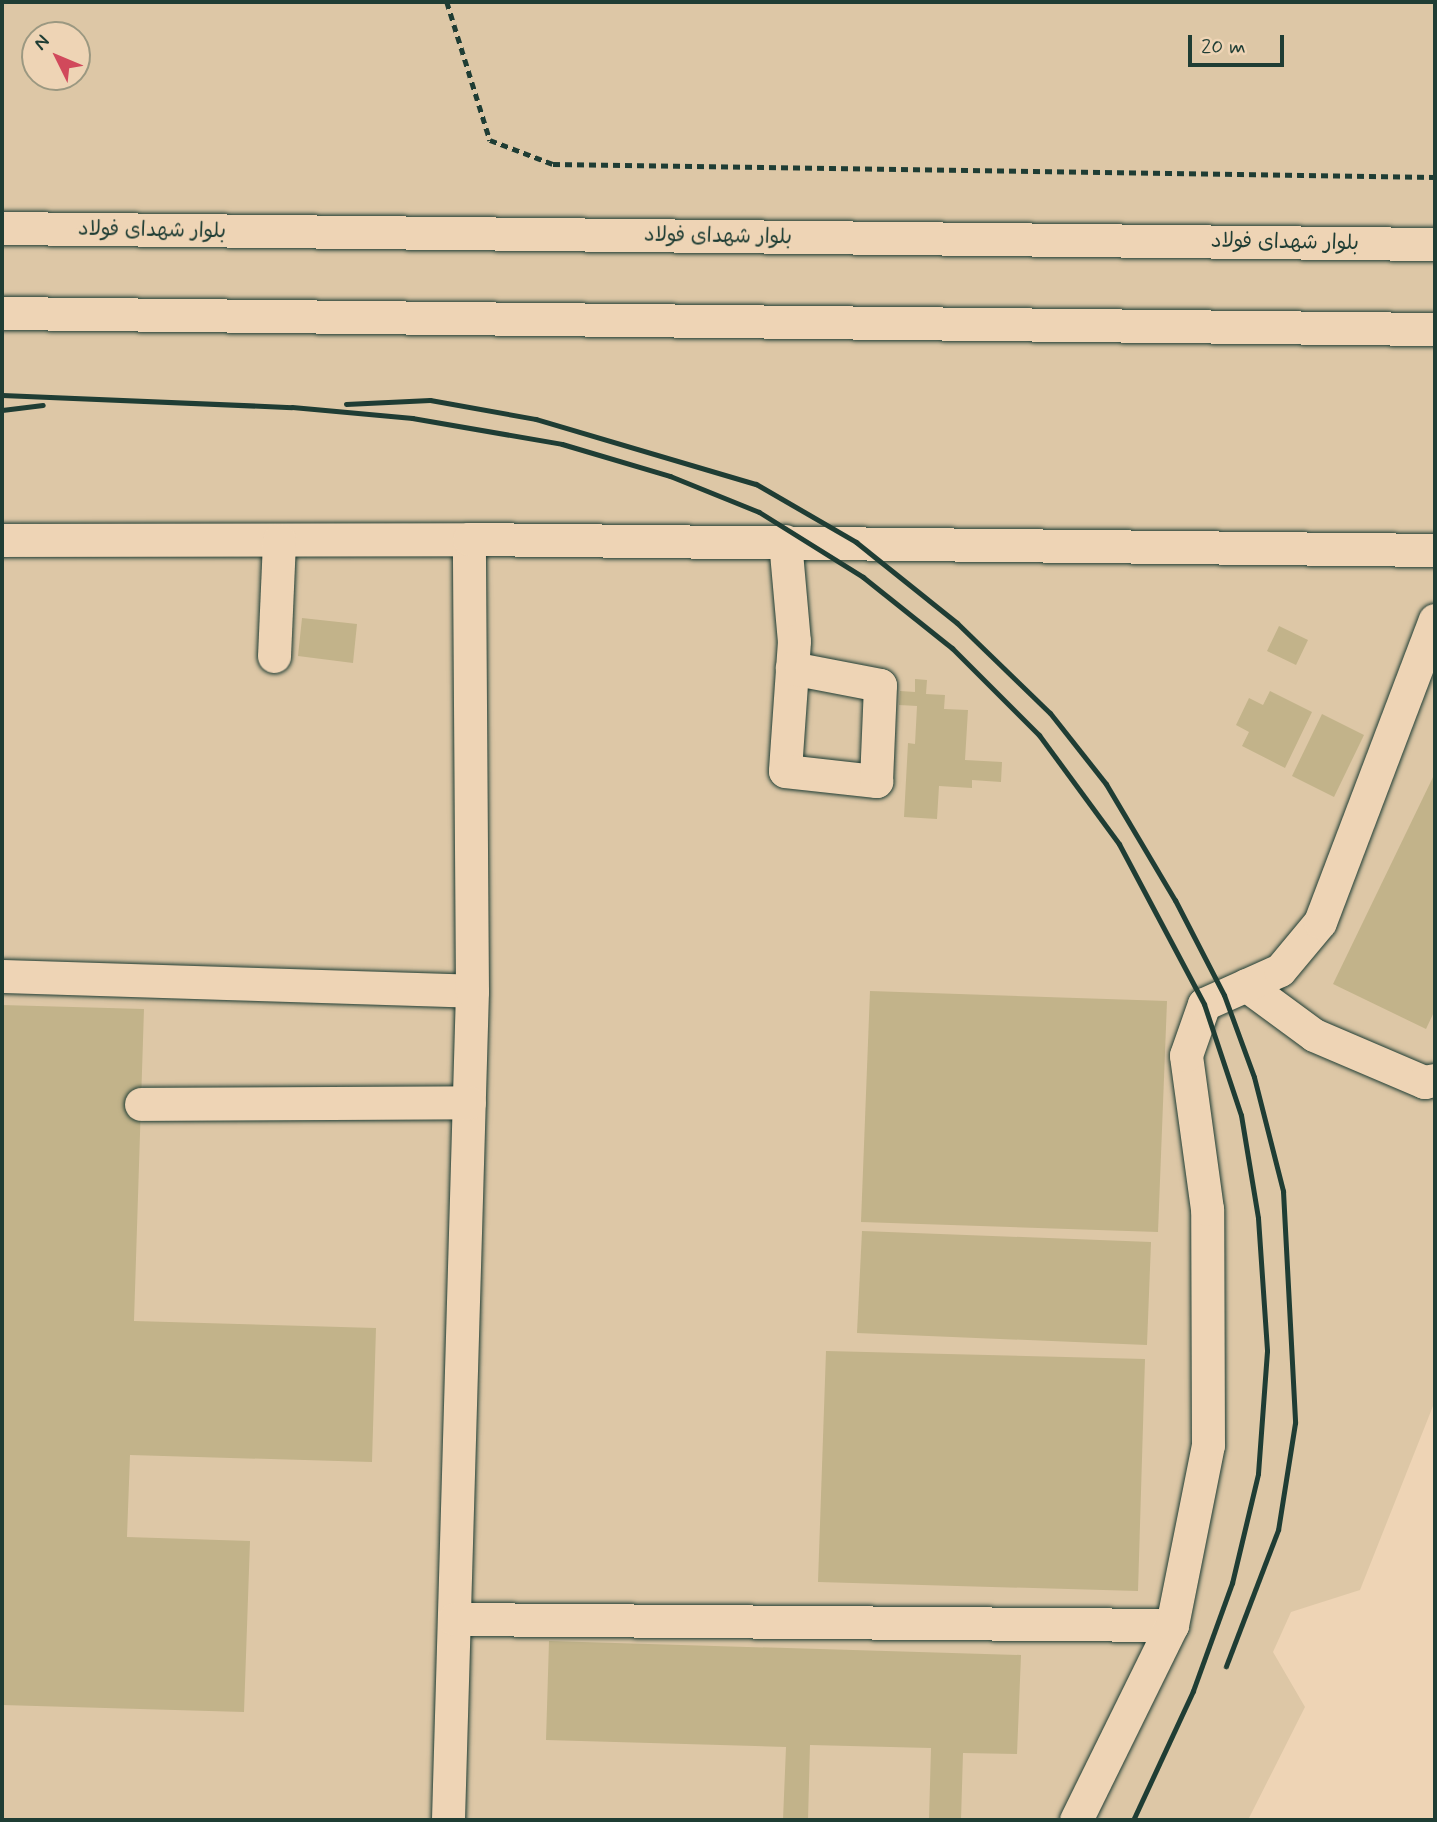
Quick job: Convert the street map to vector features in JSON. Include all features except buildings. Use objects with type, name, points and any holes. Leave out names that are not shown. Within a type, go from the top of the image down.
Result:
[{"type":"street","name":"بلوار شهدای فولاد","points":[[2,228],[1435,244]]},
{"type":"street","points":[[2,313],[1435,329]]},
{"type":"street","points":[[448,1820],[472,992],[469,539]]},
{"type":"street","points":[[2,540],[785,541],[1435,550]]},
{"type":"street","points":[[274,656],[279,540]]},
{"type":"street","points":[[785,541],[792,668]]},
{"type":"street","points":[[1076,1820],[1172,1625],[1208,1445],[1207,1209],[1186,1055],[1204,1004],[1280,970],[1320,922],[1435,620]]},
{"type":"street","points":[[2,976],[472,992]]},
{"type":"street","points":[[1246,985],[1314,1035],[1424,1082],[1435,1080]]},
{"type":"street","points":[[141,1104],[469,1101]]},
{"type":"street","points":[[454,1619],[1172,1625]]},
{"type":"path","points":[[447,2],[490,140],[552,164],[1435,177]]},
{"type":"shaded area","points":[[2,2],[1435,2],[1435,1401],[1360,1590],[1291,1612],[1273,1652],[1305,1707],[1248,1820],[2,1820]]},
{"type":"railway","points":[[2,395],[292,407],[412,418],[562,444],[670,476],[759,512],[863,577],[952,648],[1039,735],[1119,844],[1204,1004],[1241,1115],[1258,1218],[1267,1351],[1258,1474],[1232,1583],[1193,1691],[1133,1820]]},
{"type":"railway","points":[[346,404],[430,400],[536,419],[756,484],[856,542],[957,623],[1050,713],[1106,784],[1175,900],[1224,995],[1254,1077],[1283,1191],[1295,1423],[1278,1530],[1226,1666]]},
{"type":"railway","points":[[2,410],[43,405]]}]
